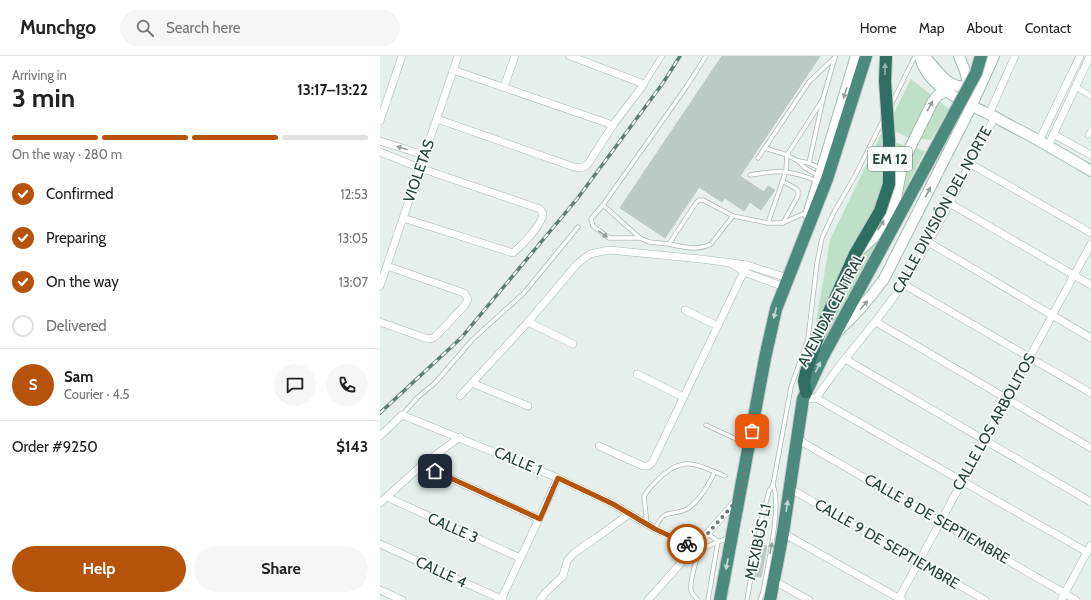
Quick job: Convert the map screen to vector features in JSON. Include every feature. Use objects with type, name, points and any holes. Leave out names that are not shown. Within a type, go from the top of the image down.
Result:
[{"type":"highway","points":[[720,600],[776,309],[827,179],[866,56]]},
{"type":"highway","name":"EM 12","points":[[855,254],[880,211],[889,184],[889,140],[885,80],[886,56]]},
{"type":"highway","name":"AVENIDA CENTRAL","points":[[770,600],[783,533],[797,439],[809,396],[822,358],[837,333],[976,73],[981,56]]},
{"type":"highway","points":[[809,396],[804,381],[806,372],[815,346],[855,254]]},
{"type":"main road","points":[[794,263],[808,212],[856,56]]},
{"type":"main road","points":[[920,56],[921,64],[928,74],[948,91],[971,107],[992,116],[1043,143],[1091,171]]},
{"type":"main road","points":[[924,56],[946,81],[953,85],[961,87],[983,82]]},
{"type":"main road","points":[[959,56],[970,86],[971,107]]},
{"type":"main road","points":[[837,333],[854,317],[884,279],[971,107],[994,56]]},
{"type":"main road","points":[[855,254],[874,237],[884,222],[896,198],[902,166],[906,156],[933,101],[938,96],[948,91]]},
{"type":"street","points":[[380,121],[402,56]]},
{"type":"street","name":"VIOLETAS","points":[[380,286],[458,56]]},
{"type":"street","points":[[504,87],[515,56]]},
{"type":"street","points":[[570,56],[644,84]]},
{"type":"street","points":[[436,119],[574,167],[582,168],[588,164],[613,125],[644,84],[662,56]]},
{"type":"street","name":"CALLE DIVISIÓN DEL NORTE","points":[[809,396],[845,359],[876,322],[903,284],[928,242],[969,163],[992,116],[1015,56]]},
{"type":"street","points":[[1043,143],[1080,56]]},
{"type":"street","points":[[1043,143],[1053,134],[1090,56]]},
{"type":"street","points":[[1090,56],[1076,87],[1091,96]]},
{"type":"street","points":[[453,70],[613,125]]},
{"type":"street","points":[[1053,134],[1091,155]]},
{"type":"street","points":[[380,141],[424,155]]},
{"type":"street","points":[[380,152],[420,168],[540,209],[543,214],[542,220],[513,253],[403,218]]},
{"type":"street","points":[[969,163],[1091,233]]},
{"type":"street","points":[[949,203],[1091,286]]},
{"type":"street","points":[[928,242],[1091,338]]},
{"type":"street","name":"CALLE LOS ARBOLITOS","points":[[899,599],[1091,244]]},
{"type":"street","points":[[460,396],[528,322],[577,264],[590,254],[608,250],[747,265],[786,282]]},
{"type":"street","points":[[731,263],[744,272],[786,282]]},
{"type":"street","points":[[599,446],[643,466],[648,466],[652,463],[747,265]]},
{"type":"street","points":[[380,322],[431,339],[436,336],[465,305],[468,299],[464,294],[387,266]]},
{"type":"street","points":[[903,284],[1091,393]]},
{"type":"street","points":[[685,310],[718,326]]},
{"type":"street","points":[[528,322],[573,344]]},
{"type":"street","points":[[876,322],[1091,448]]},
{"type":"street","points":[[845,359],[1091,502]]},
{"type":"street","points":[[637,374],[683,397]]},
{"type":"street","points":[[472,383],[528,406]]},
{"type":"street","points":[[809,396],[1087,552]]},
{"type":"street","points":[[380,436],[402,414]]},
{"type":"street","name":"CALLE 1","points":[[402,414],[558,478],[613,504],[655,529],[695,548]]},
{"type":"street","points":[[380,503],[422,465],[460,437]]},
{"type":"street","name":"CALLE 8 DE SEPTIEMBRE","points":[[797,439],[940,521],[1063,597],[1076,600]]},
{"type":"street","points":[[422,465],[540,519]]},
{"type":"street","points":[[502,600],[558,478]]},
{"type":"street","name":"CALLE 9 DE SEPTIEMBRE","points":[[789,488],[985,600]]},
{"type":"street","name":"CALLE 3","points":[[387,497],[520,558]]},
{"type":"street","points":[[648,600],[740,497]]},
{"type":"street","points":[[540,600],[545,593],[563,576],[567,561],[574,553],[629,514]]},
{"type":"street","points":[[783,533],[899,599]]},
{"type":"street","name":"CALLE 4","points":[[380,544],[502,600]]},
{"type":"street","points":[[1063,597],[1091,545]]},
{"type":"street","points":[[774,581],[809,600]]},
{"type":"street","points":[[380,590],[402,600]]},
{"type":"lane","points":[[640,238],[609,238],[593,226],[590,219],[602,205],[688,86],[706,56]]},
{"type":"lane","points":[[809,163],[823,100],[835,56]]},
{"type":"lane","points":[[758,158],[809,82],[835,56]]},
{"type":"lane","name":"MEXIBÚS L1","points":[[747,600],[760,525],[769,491],[773,485],[791,387],[808,339],[817,263],[822,238],[915,56]]},
{"type":"lane","points":[[768,223],[786,171],[787,155],[823,100]]},
{"type":"lane","points":[[765,148],[787,155],[798,161],[805,168],[820,176]]},
{"type":"lane","points":[[798,161],[809,163],[820,176]]},
{"type":"lane","points":[[750,175],[771,171],[786,171],[806,176],[820,176]]},
{"type":"lane","points":[[782,181],[798,191],[798,196],[783,223]]},
{"type":"lane","points":[[669,244],[699,200],[703,200],[733,216],[768,223],[783,223],[808,212]]},
{"type":"lane","points":[[602,205],[640,238],[649,242],[686,247],[706,247],[711,244],[733,216]]},
{"type":"lane","points":[[402,414],[434,383],[473,339],[524,292],[578,227]]},
{"type":"lane","points":[[706,425],[749,446]]},
{"type":"lane","points":[[647,524],[644,496],[652,484],[664,473],[677,466],[690,463],[725,476]]},
{"type":"lane","points":[[655,529],[659,519],[665,514],[686,509],[700,497],[715,472]]},
{"type":"lane","name":"MEXIBÚS L1","points":[[760,600],[763,592],[775,526],[776,492],[773,485]]},
{"type":"lane","points":[[708,534],[718,541]]},
{"type":"lane","points":[[698,600],[692,594],[691,588],[697,556],[702,550],[718,541],[732,537]]},
{"type":"lane","points":[[708,600],[718,541]]},
{"type":"green space","points":[[911,79],[949,109],[931,140],[909,138],[887,127]]},
{"type":"green space","points":[[881,134],[893,142],[925,151],[849,299],[808,369],[830,240]]},
{"type":"building","points":[[722,56],[820,56],[740,176],[764,192],[768,186],[775,190],[761,210],[750,202],[744,211],[725,198],[722,202],[699,187],[665,238],[620,208]]},
{"type":"building","points":[[760,545],[767,546],[761,577],[754,576]]},
{"type":"railway","points":[[380,413],[461,338],[577,199],[663,83],[680,56]]},
{"type":"way so far","points":[[687,544],[695,548],[740,497],[752,431]]},
{"type":"route","points":[[435,471],[540,519],[558,478],[613,504],[655,529],[687,544]]}]
